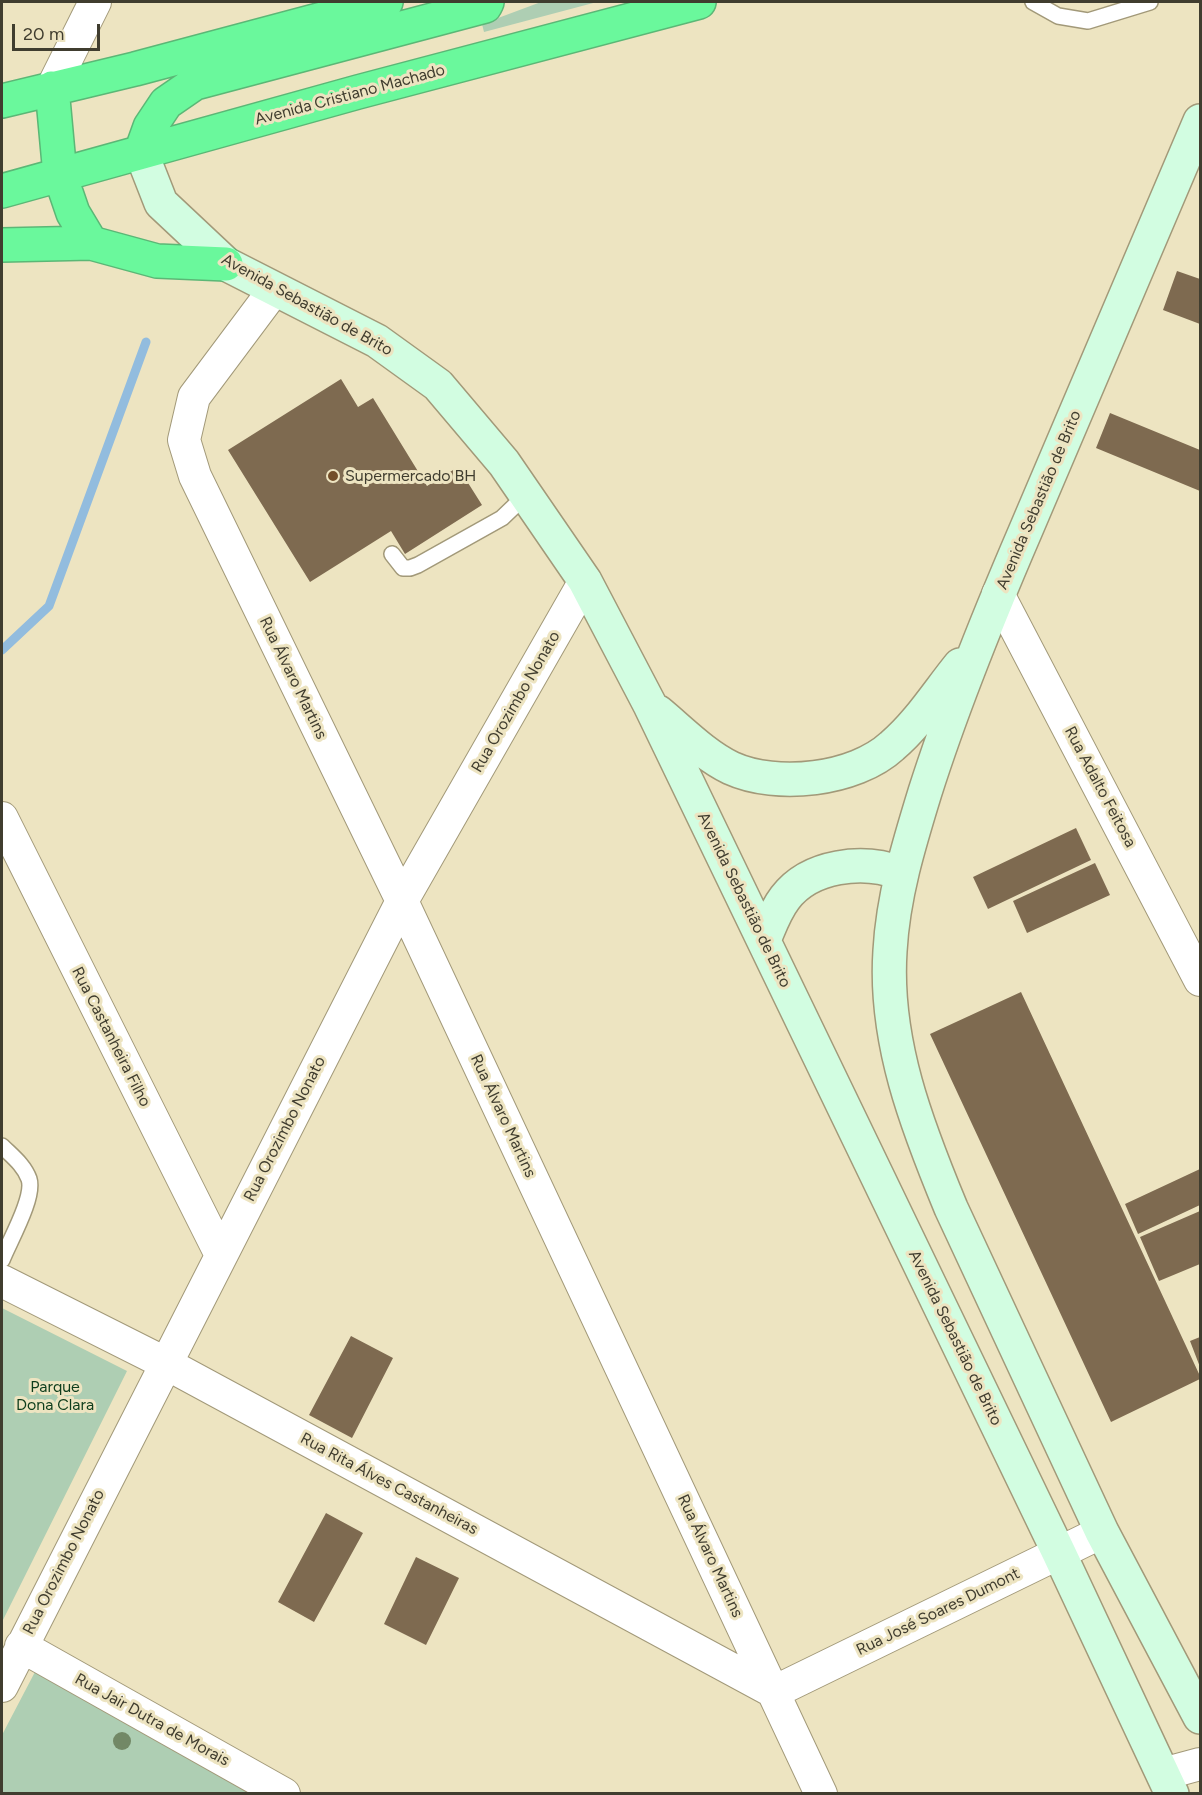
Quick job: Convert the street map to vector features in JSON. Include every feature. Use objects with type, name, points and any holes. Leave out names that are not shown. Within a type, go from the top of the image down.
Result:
[{"type":"highway","points":[[2,101],[135,69],[386,2]]},
{"type":"highway","points":[[141,152],[150,127],[166,103],[195,83],[484,6],[488,2]]},
{"type":"highway","name":"Avenida Cristiano Machado","points":[[2,191],[358,92],[699,2]]},
{"type":"highway","points":[[52,88],[60,175],[73,213],[91,243]]},
{"type":"highway","points":[[2,245],[91,243],[157,261],[226,264]]},
{"type":"street","points":[[52,88],[95,2]]},
{"type":"street","name":"Avenida Sebastião de Brito","points":[[1200,122],[979,640],[938,753],[900,873],[890,951],[890,993],[900,1064],[916,1119],[951,1208],[1102,1532],[1200,1717]]},
{"type":"street","name":"Avenida Sebastião de Brito","points":[[141,152],[160,203],[226,264],[377,341],[438,385],[504,463],[585,581],[650,705],[764,940],[1059,1553],[1167,1784]]},
{"type":"street","name":"Rua Álvaro Martins","points":[[274,290],[194,397],[184,440],[195,476],[402,901],[821,1794]]},
{"type":"street","name":"Rua Orozimbo Nonato","points":[[2,1686],[402,901],[585,581]]},
{"type":"street","name":"Rua Adalto Feitosa","points":[[998,594],[1198,966]]},
{"type":"street","points":[[650,705],[703,749],[732,768],[768,778],[833,775],[866,765],[891,747],[914,724],[979,640]]},
{"type":"street","name":"Rua Castanheira Filho","points":[[2,818],[221,1255]]},
{"type":"street","points":[[764,940],[785,897],[802,882],[828,870],[855,865],[884,867],[900,873]]},
{"type":"street","name":"Rua Rita Álves Castanheiras","points":[[2,1281],[165,1363],[774,1692]]},
{"type":"street","name":"Rua José Soares Dumont","points":[[774,1692],[1102,1532]]},
{"type":"street","name":"Rua Jair Dutra de Morais","points":[[21,1646],[284,1794]]},
{"type":"street","points":[[1167,1784],[1200,1764]]},
{"type":"lane","points":[[1033,2],[1058,16],[1088,21],[1150,2]]},
{"type":"lane","points":[[392,554],[403,568],[418,565],[502,518],[526,495]]},
{"type":"lane","points":[[2,1146],[20,1163],[30,1181],[27,1202],[2,1260]]},
{"type":"green space","points":[[541,2],[597,2],[484,32],[482,24]]},
{"type":"green space","name":"Parque Dona Clara","points":[[2,1308],[127,1371],[2,1622]]},
{"type":"green space","points":[[36,1670],[256,1794],[2,1794],[2,1735]]},
{"type":"building","points":[[1177,271],[1200,279],[1200,324],[1163,310]]},
{"type":"building","name":"Supermercado BH","points":[[341,379],[358,407],[373,398],[427,486],[458,467],[482,505],[405,554],[391,531],[310,582],[228,450]]},
{"type":"building","points":[[1110,413],[1200,450],[1200,491],[1096,448]]},
{"type":"building","points":[[1076,828],[1091,860],[988,909],[973,877]]},
{"type":"building","points":[[1095,863],[1110,895],[1027,933],[1013,901]]},
{"type":"building","points":[[1021,992],[1200,1376],[1200,1379],[1111,1422],[930,1034]]},
{"type":"building","points":[[1200,1169],[1200,1205],[1138,1234],[1125,1204]]},
{"type":"building","points":[[1200,1211],[1200,1264],[1159,1281],[1140,1237]]},
{"type":"building","points":[[351,1336],[393,1358],[352,1438],[309,1415]]},
{"type":"building","points":[[1200,1337],[1200,1367],[1190,1341]]},
{"type":"building","points":[[326,1513],[363,1533],[314,1622],[278,1602]]},
{"type":"building","points":[[416,1557],[459,1578],[426,1645],[384,1624]]},
{"type":"waterway","points":[[2,650],[49,606],[146,342]]},
{"type":"place","name":"Supermercado BH","points":[[333,476]]}]
